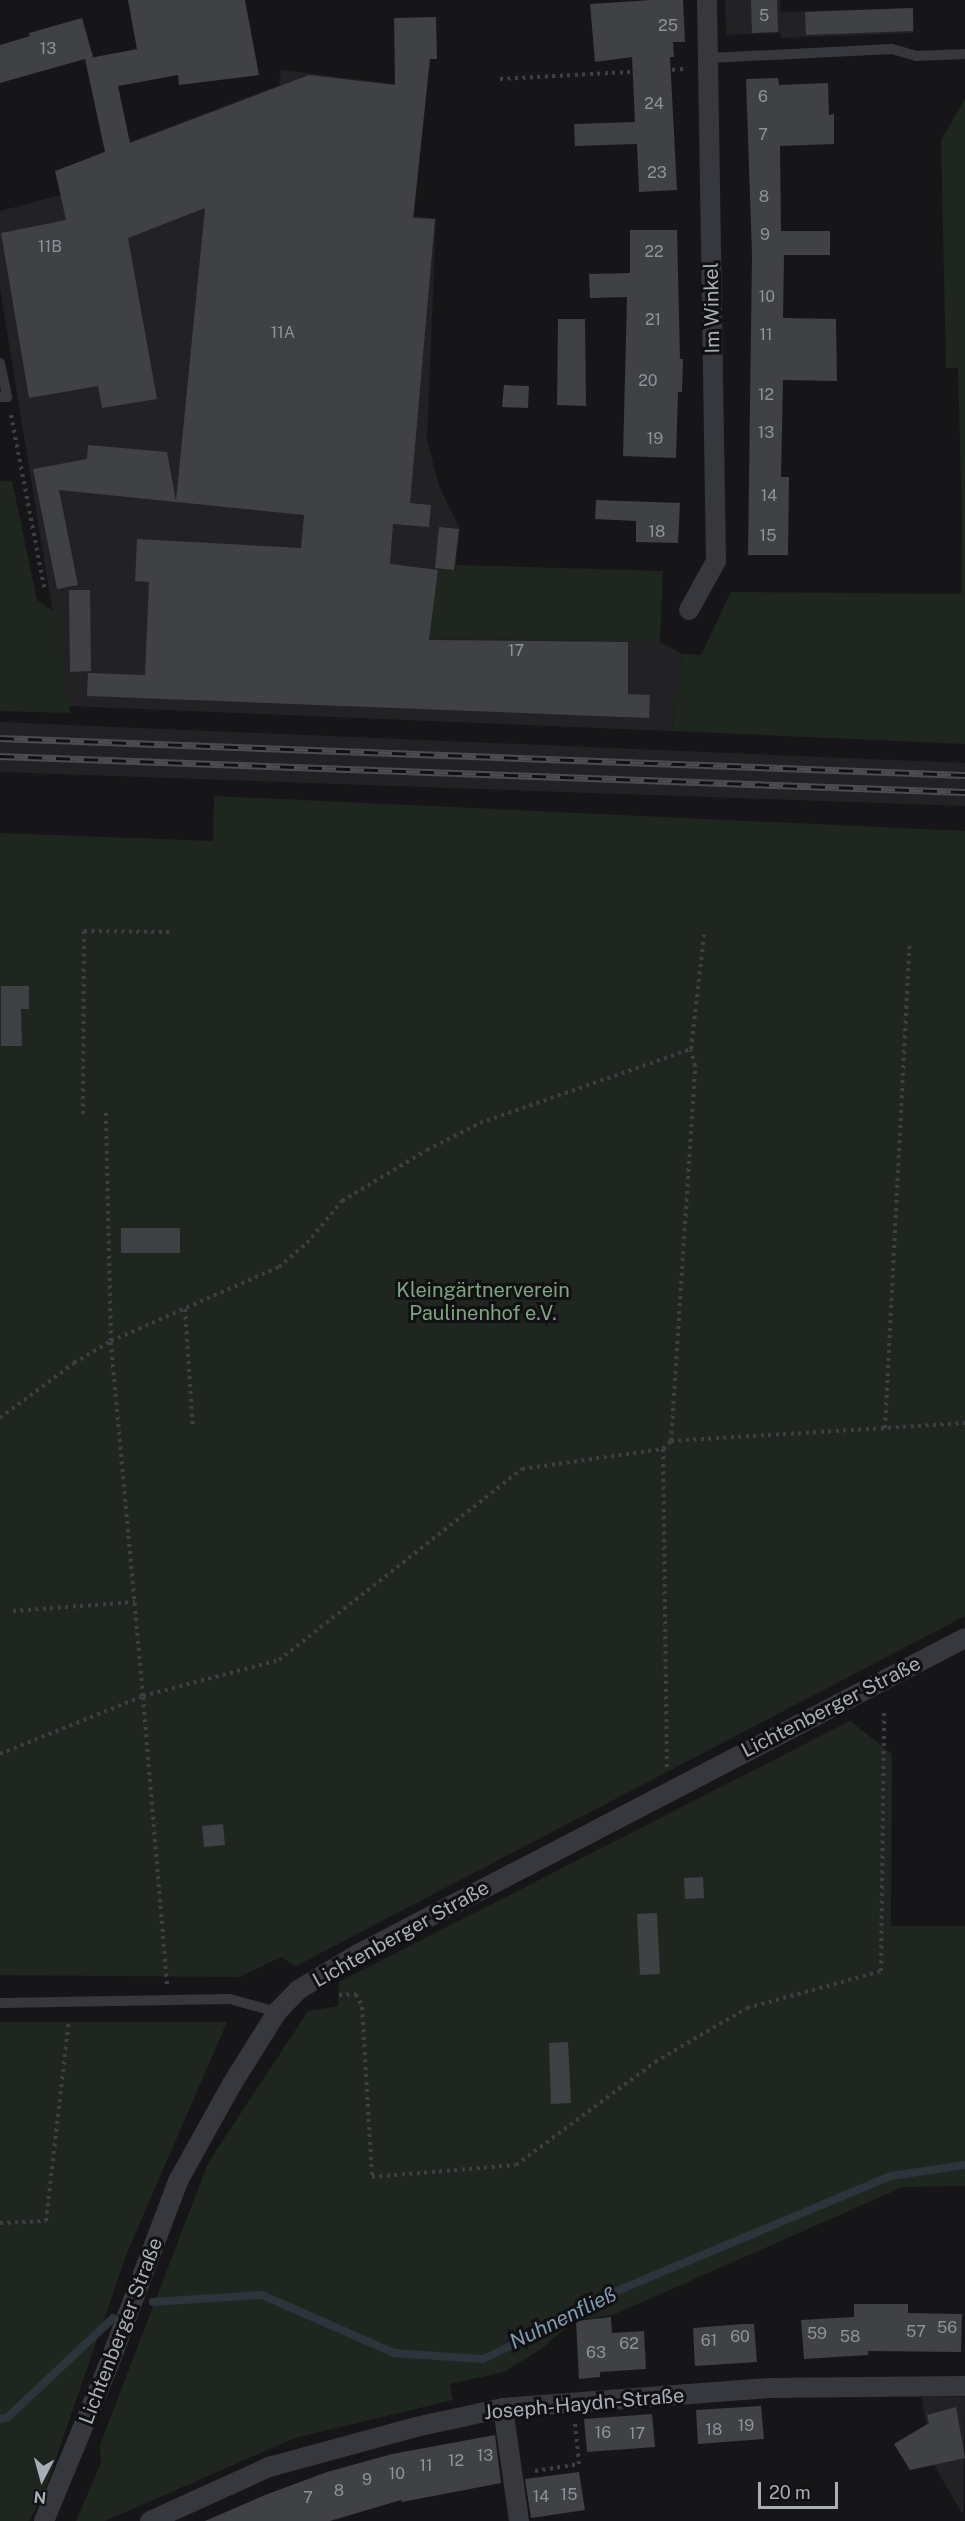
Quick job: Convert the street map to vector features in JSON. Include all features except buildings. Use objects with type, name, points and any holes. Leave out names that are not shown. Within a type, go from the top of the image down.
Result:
[{"type":"street","name":"Im Winkel","points":[[689,610],[716,561],[707,0]]},
{"type":"street","name":"Lichtenberger Straße","points":[[44,2521],[109,2364],[178,2181],[232,2084],[277,2012],[298,1990],[358,1954],[965,1638]]},
{"type":"street","name":"Joseph-Haydn-Straße","points":[[150,2521],[268,2467],[416,2427],[502,2408],[769,2388],[965,2386]]},
{"type":"street","points":[[502,2408],[519,2521]]},
{"type":"lane","points":[[709,62],[891,49],[916,56],[965,54]]},
{"type":"lane","points":[[0,363],[4,397]]},
{"type":"lane","points":[[0,2003],[230,1999],[277,2012]]},
{"type":"path","points":[[500,79],[709,62]]},
{"type":"path","points":[[4,397],[45,591]]},
{"type":"path","points":[[83,1114],[84,930],[173,932]]},
{"type":"path","points":[[0,1754],[109,1707],[279,1660],[522,1468],[663,1449],[671,1441],[695,1066],[691,1049],[704,935]]},
{"type":"path","points":[[885,1428],[909,946]]},
{"type":"path","points":[[0,1418],[74,1363],[111,1341],[279,1267],[307,1243],[342,1201],[427,1150],[480,1124],[691,1049]]},
{"type":"path","points":[[106,1112],[111,1341],[168,2000]]},
{"type":"path","points":[[185,1309],[193,1428]]},
{"type":"path","points":[[671,1441],[965,1423]]},
{"type":"path","points":[[663,1449],[667,1792]]},
{"type":"path","points":[[13,1611],[135,1602]]},
{"type":"path","points":[[331,1997],[345,1993],[356,1994],[362,2007],[372,2177],[516,2165],[655,2061],[747,2008],[881,1971],[884,1709]]},
{"type":"path","points":[[0,2223],[46,2221],[71,2002]]},
{"type":"path","points":[[512,2475],[579,2464],[573,2402]]},
{"type":"shaded area","points":[[725,0],[780,0],[781,12],[913,8],[914,33],[781,38],[780,33],[726,35]]},
{"type":"shaded area","points":[[281,70],[427,88],[414,216],[436,219],[427,440],[439,486],[460,529],[455,571],[439,569],[429,638],[660,642],[682,654],[672,731],[68,706],[0,289],[0,211],[95,186],[90,157],[279,85]]},
{"type":"shaded area","points":[[0,722],[965,763],[965,806],[0,772]]},
{"type":"shaded area","points":[[921,2397],[965,2397],[963,2515],[935,2467]]},
{"type":"green space","points":[[965,99],[965,744],[672,731],[682,654],[701,655],[731,592],[961,594],[962,522],[958,368],[946,368],[941,140]]},
{"type":"green space","points":[[0,481],[12,481],[37,600],[60,616],[70,713],[0,711]]},
{"type":"green space","points":[[456,565],[663,571],[660,642],[428,638],[439,569],[455,571]]},
{"type":"green space","name":"Kleingärtnerverein Paulinenhof e.V.","points":[[214,796],[965,831],[965,1616],[296,1966],[281,1957],[240,1977],[0,1975],[0,833],[213,841]]},
{"type":"green space","points":[[850,1721],[892,1754],[891,1926],[965,1926],[965,2186],[903,2187],[613,2315],[574,2321],[541,2349],[504,2372],[450,2384],[453,2400],[295,2438],[105,2521],[76,2521],[101,2463],[100,2445],[208,2163],[308,2011],[338,2006],[339,1982]]},
{"type":"green space","points":[[0,2022],[227,2022],[127,2253],[43,2496],[29,2521],[0,2521]]},
{"type":"waterway","name":"Nuhnenfließ","points":[[153,2302],[262,2295],[394,2353],[483,2359],[531,2336],[586,2304],[891,2176],[965,2165]]},
{"type":"waterway","name":"Nuhnenfließ","points":[[0,2419],[7,2418],[113,2318]]},
{"type":"railway","points":[[0,738],[965,775]]},
{"type":"railway","points":[[0,756],[965,792]]}]
